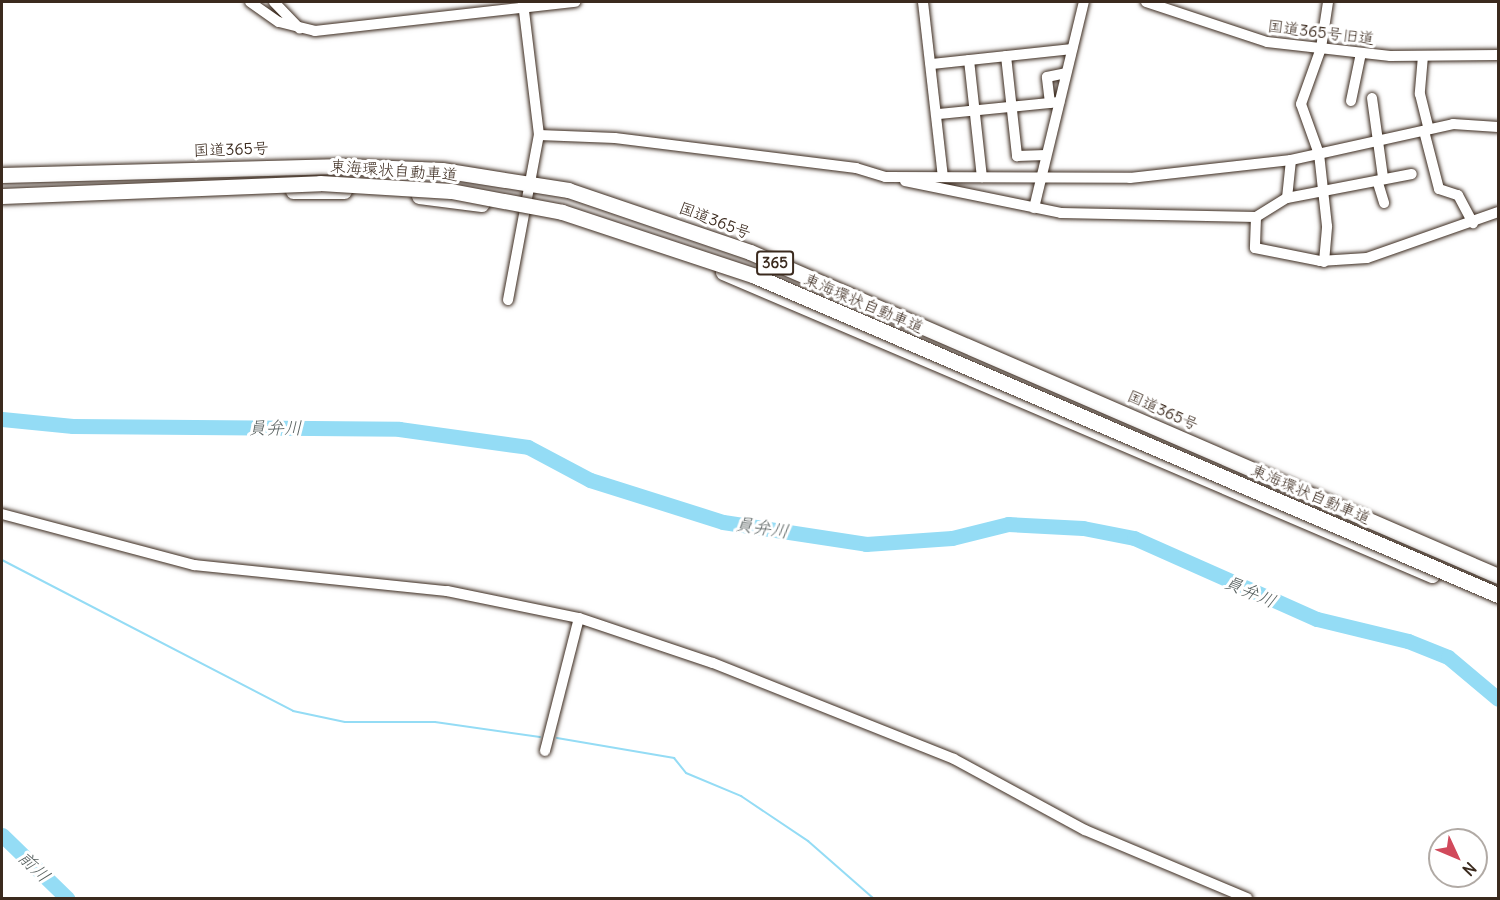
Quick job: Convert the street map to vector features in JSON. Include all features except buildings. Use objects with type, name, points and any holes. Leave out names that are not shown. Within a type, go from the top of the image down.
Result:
[{"type":"highway","name":"国道365号","points":[[2,175],[333,165],[442,170],[531,182],[625,206],[750,252],[1498,576]]},
{"type":"highway","name":"東海環状自動車道","points":[[2,196],[331,183],[450,191],[562,212],[755,276],[1498,595]]},
{"type":"highway","name":"365","points":[[2,203],[352,191],[526,212],[635,239],[741,279],[1498,603]]},
{"type":"street","points":[[250,2],[300,29],[524,4],[575,2]]},
{"type":"street","points":[[274,2],[300,29]]},
{"type":"street","points":[[923,2],[939,114],[943,177]]},
{"type":"street","points":[[1034,208],[1046,155],[1054,103],[1066,73],[1084,2]]},
{"type":"street","name":"国道365号旧道","points":[[1146,2],[1249,37],[1321,48],[1361,53],[1423,56],[1498,55]]},
{"type":"street","points":[[1324,262],[1327,226],[1321,194],[1319,154],[1301,104],[1321,48],[1328,2]]},
{"type":"street","points":[[508,300],[539,135],[524,4]]},
{"type":"street","points":[[932,64],[1072,49]]},
{"type":"street","points":[[1352,101],[1361,53]]},
{"type":"street","points":[[1006,56],[1017,156],[1046,155]]},
{"type":"street","points":[[1423,56],[1420,94],[1439,189],[1458,195],[1473,223]]},
{"type":"street","points":[[969,60],[982,177]]},
{"type":"street","points":[[1054,103],[1047,77],[1066,73]]},
{"type":"street","points":[[1372,98],[1384,203]]},
{"type":"street","points":[[939,114],[1054,103]]},
{"type":"street","points":[[885,177],[982,177],[1041,174],[1130,178],[1291,160],[1379,144],[1427,130],[1498,127]]},
{"type":"street","points":[[539,135],[615,138],[856,168],[885,177],[1034,208],[1256,216],[1287,198],[1321,194],[1412,174]]},
{"type":"street","points":[[1287,198],[1291,160]]},
{"type":"street","points":[[1256,216],[1255,248],[1324,262],[1367,258],[1473,223],[1498,212]]},
{"type":"street","points":[[2,514],[194,565],[447,591],[579,618],[713,663],[943,754],[1085,830],[1247,898]]},
{"type":"street","points":[[545,751],[579,618]]},
{"type":"waterway","name":"員弁川","points":[[2,419],[73,426],[399,429],[528,447],[590,480],[723,522],[866,544],[952,538],[1008,524],[1083,528],[1134,538],[1317,619],[1408,641],[1448,657],[1498,699]]},
{"type":"waterway","points":[[2,560],[293,711],[345,722],[435,722],[540,737]]},
{"type":"waterway","points":[[557,738],[674,758],[686,773],[741,796],[808,841],[873,898]]},
{"type":"waterway","name":"前川","points":[[2,835],[67,898]]}]
